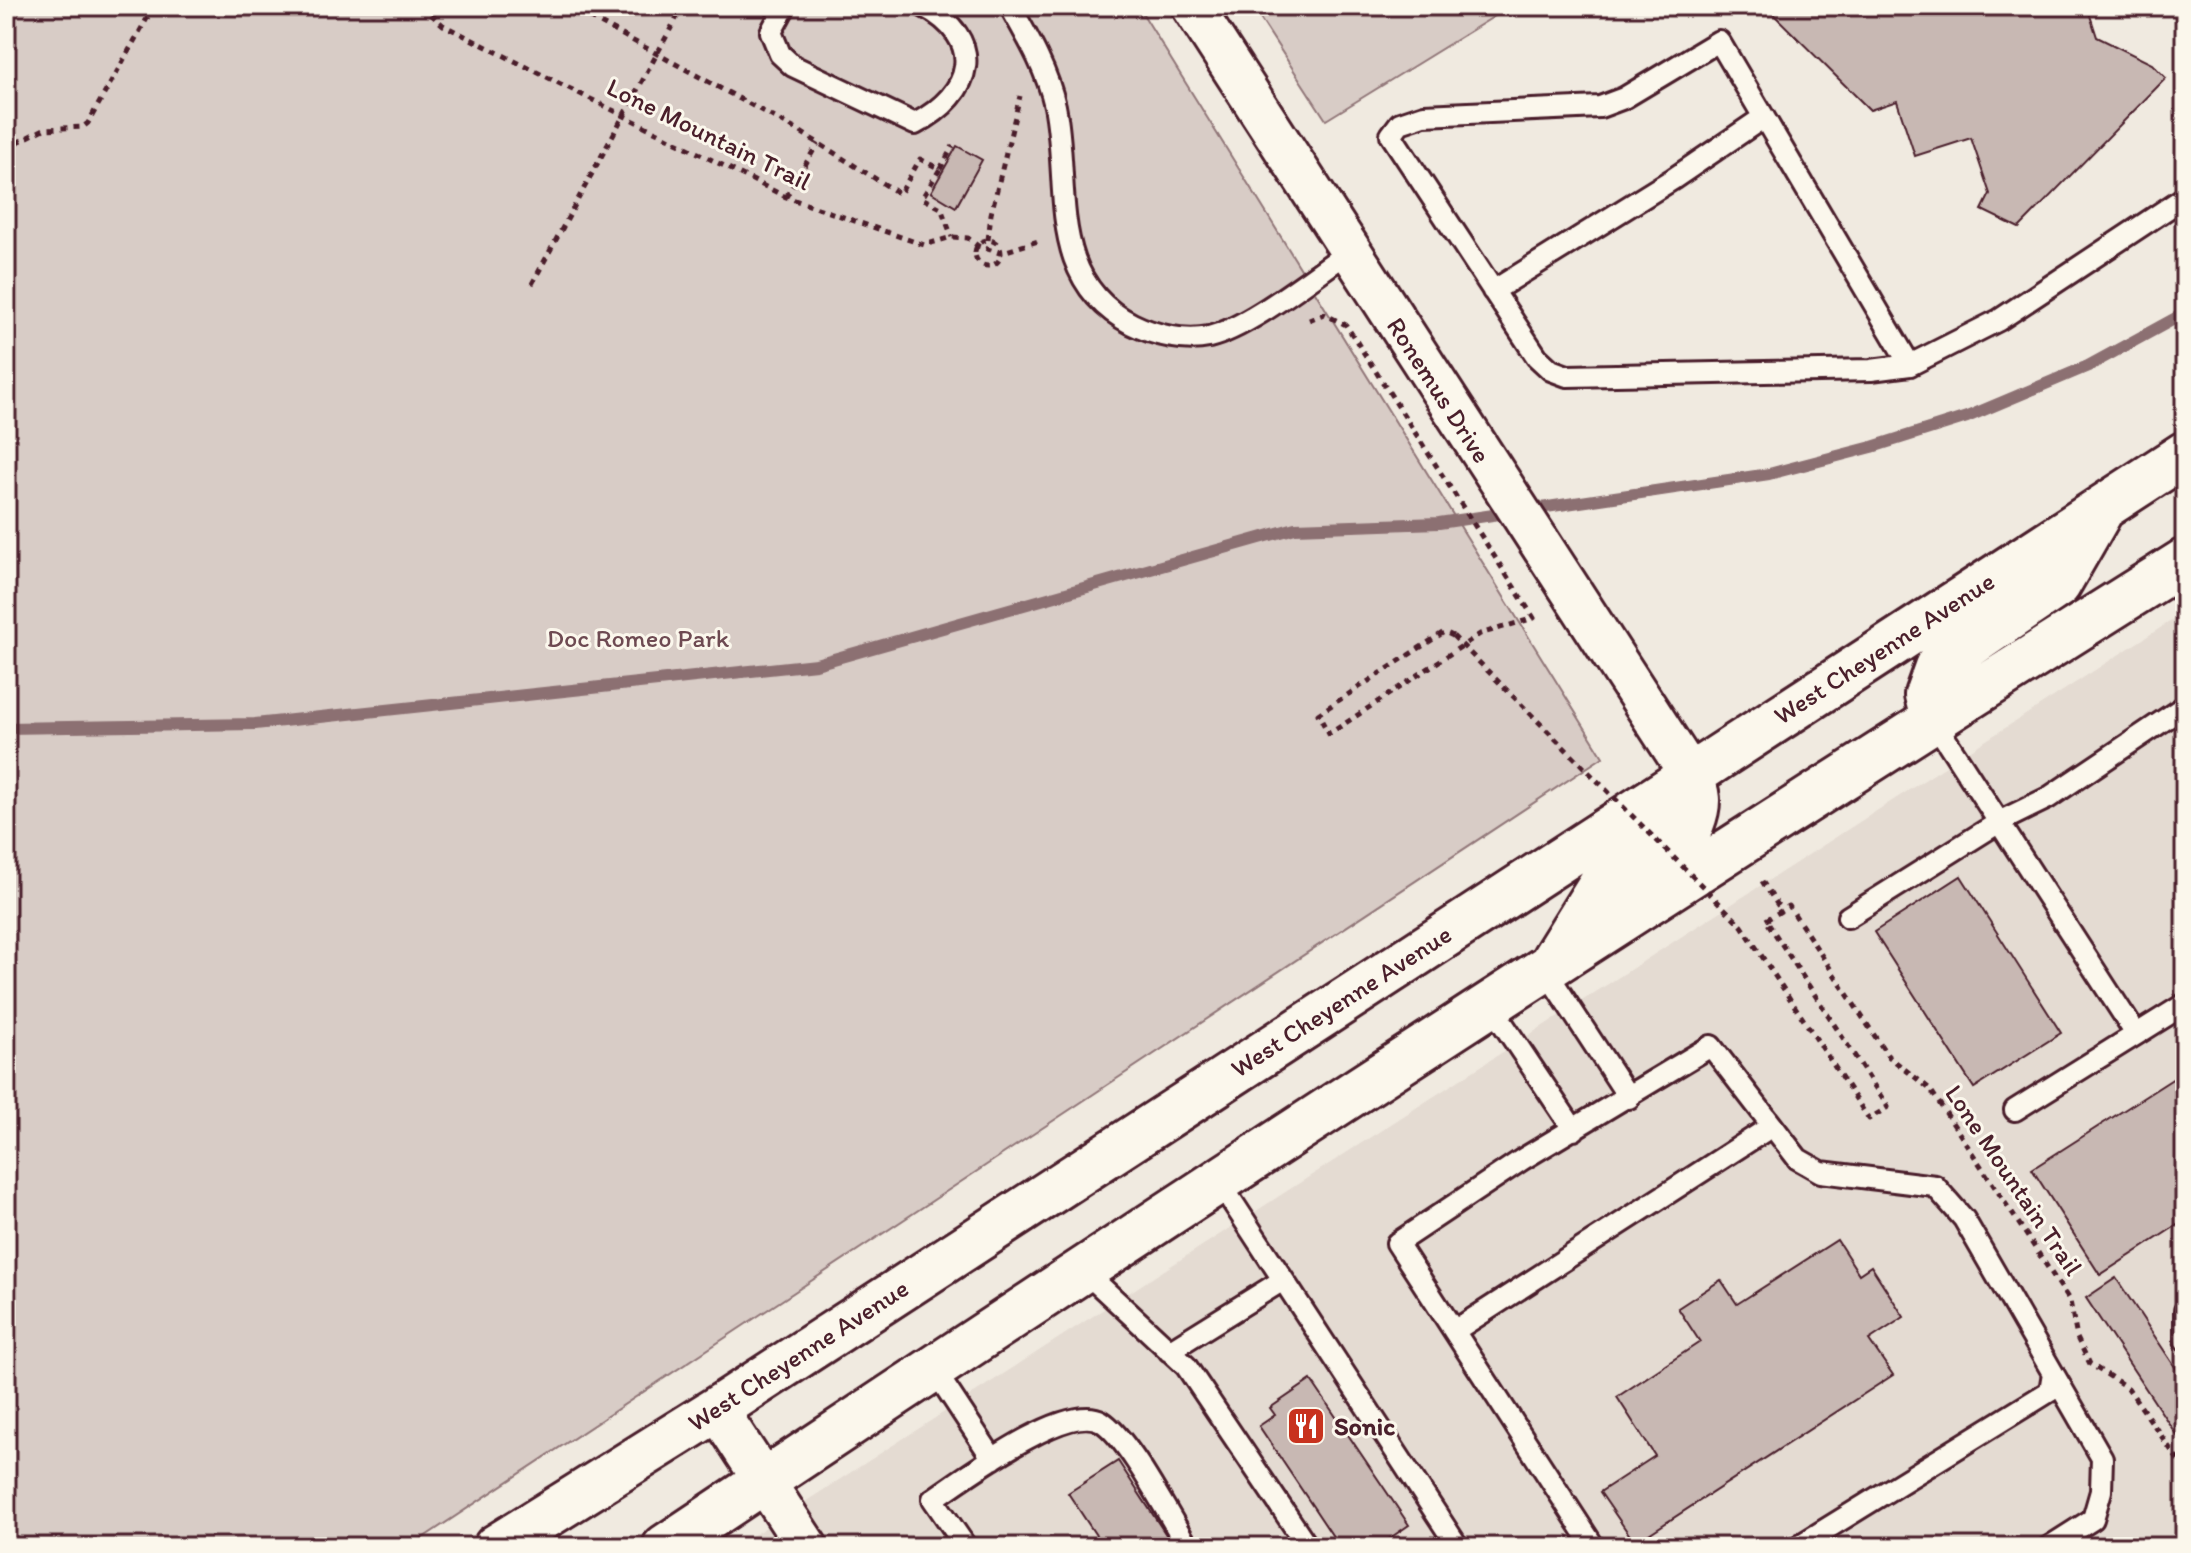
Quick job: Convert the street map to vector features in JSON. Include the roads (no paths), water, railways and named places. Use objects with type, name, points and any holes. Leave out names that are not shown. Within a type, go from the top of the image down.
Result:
[{"type":"main road","name":"West Cheyenne Avenue","points":[[496,1547],[717,1409],[1689,773],[2185,454]]},
{"type":"main road","points":[[1933,720],[1927,695],[1937,667],[2058,585],[2103,507]]},
{"type":"main road","points":[[665,1547],[933,1368],[1491,1006],[2185,561]]},
{"type":"main road","points":[[1546,971],[1602,882],[1692,823],[1698,807],[1698,793],[1689,773]]},
{"type":"street","name":"Ronemus Drive","points":[[1192,6],[1689,773]]},
{"type":"street","points":[[717,1409],[807,1547]]},
{"type":"lane","points":[[785,6],[771,32],[780,54],[793,66],[915,124],[940,111],[961,84],[966,50],[949,20],[923,6]]},
{"type":"lane","points":[[1010,6],[1041,64],[1054,102],[1061,141],[1066,231],[1072,260],[1090,291],[1114,315],[1155,333],[1178,338],[1209,337],[1235,327],[1350,251]]},
{"type":"lane","points":[[1910,365],[1719,41],[1624,98],[1600,107],[1424,115],[1400,123],[1391,135],[1537,357],[1551,370],[1567,376],[1871,370],[1910,365],[1999,320],[2185,197]]},
{"type":"lane","points":[[1493,291],[1673,179],[1764,117]]},
{"type":"lane","points":[[1848,917],[2001,821],[2048,798],[2185,706]]},
{"type":"lane","points":[[1933,720],[2136,1034]]},
{"type":"lane","points":[[1546,971],[1629,1098]]},
{"type":"lane","points":[[2015,1110],[2185,1004]]},
{"type":"lane","points":[[1491,1006],[1574,1130]]},
{"type":"lane","points":[[1594,1547],[1397,1243],[1523,1159],[1711,1046],[1798,1159],[1821,1172],[1935,1186],[1964,1219],[2102,1458],[2101,1491],[2093,1519],[2049,1547]]},
{"type":"lane","points":[[1454,1331],[1772,1126]]},
{"type":"lane","points":[[1220,1183],[1458,1547]]},
{"type":"lane","points":[[1084,1271],[1186,1366],[1308,1547]]},
{"type":"lane","points":[[1169,1351],[1283,1280]]},
{"type":"lane","points":[[2185,1311],[2185,1340]]},
{"type":"lane","points":[[933,1368],[993,1459]]},
{"type":"lane","points":[[1797,1547],[2050,1391],[2053,1373]]},
{"type":"lane","points":[[966,1547],[933,1499],[993,1459],[1071,1418],[1098,1419],[1116,1433],[1188,1547]]},
{"type":"waterway","points":[[6,728],[255,724],[816,664],[1295,528],[1439,523],[1769,474],[1872,447],[1967,417],[2088,366],[2185,313]]},
{"type":"place","name":"Sonic","points":[[1306,1426]]},
{"type":"park label","name":"Doc Romeo Park","points":[[638,638]]}]
